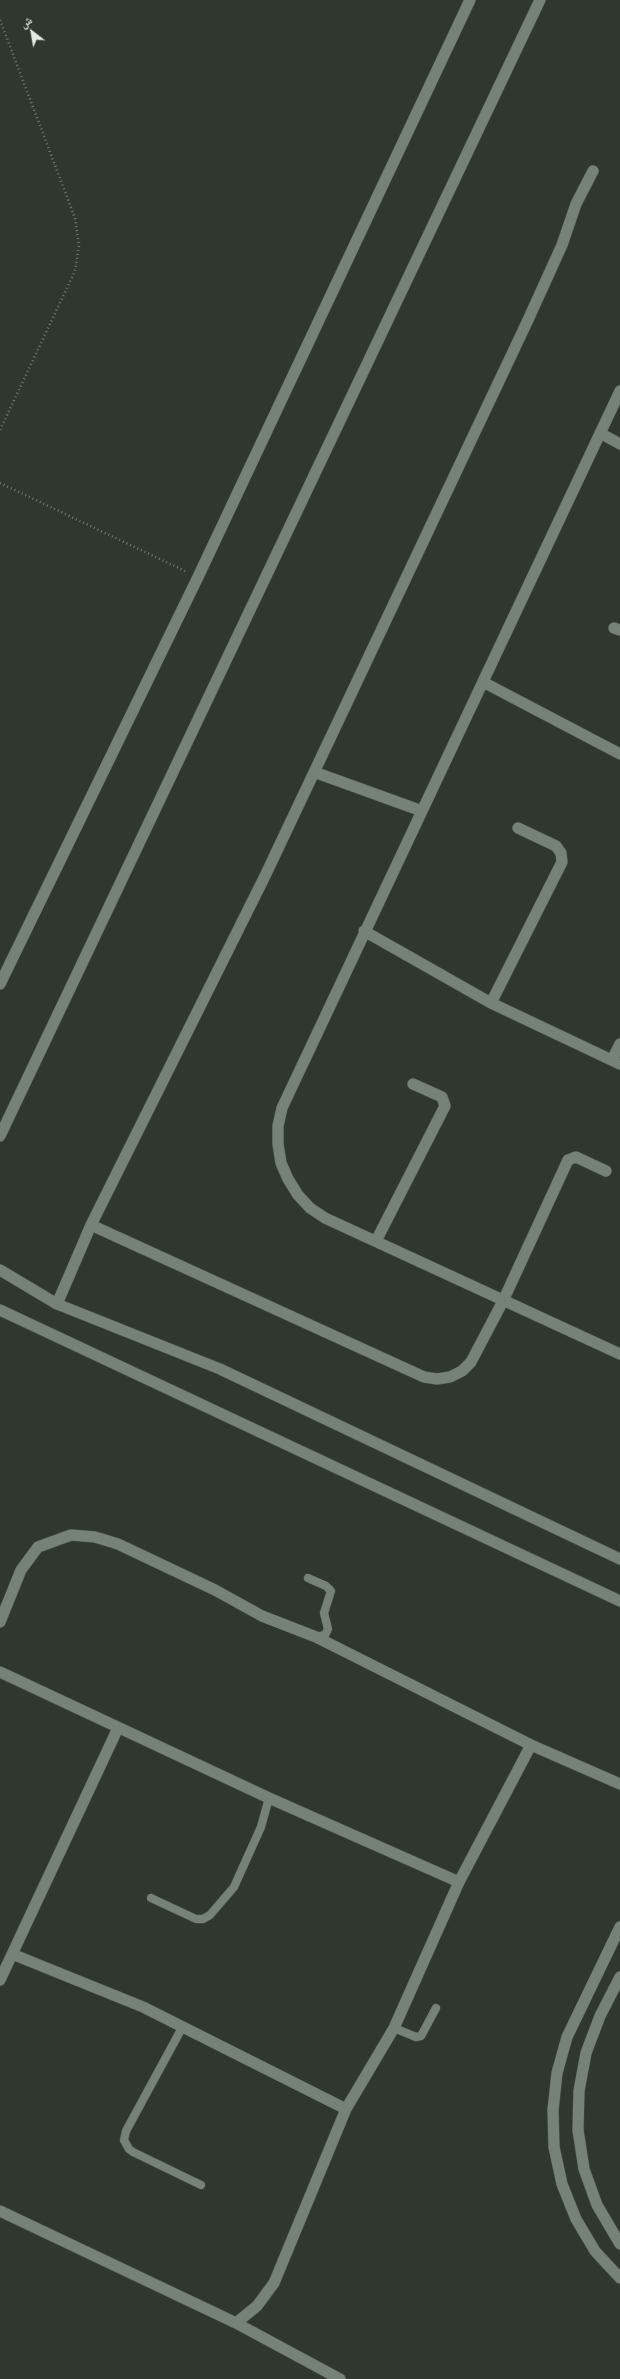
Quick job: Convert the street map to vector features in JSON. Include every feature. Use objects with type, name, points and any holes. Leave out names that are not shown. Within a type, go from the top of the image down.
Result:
[{"type":"street","points":[[0,984],[198,577],[470,0]]},
{"type":"street","points":[[0,1136],[540,0]]},
{"type":"street","points":[[58,1304],[91,1225],[265,876],[528,320],[562,244],[576,204],[593,171]]},
{"type":"street","points":[[620,391],[364,931],[282,1108],[278,1126],[278,1144],[281,1163],[288,1179],[298,1195],[310,1208],[325,1218],[503,1301],[620,1353]]},
{"type":"street","points":[[600,433],[620,444]]},
{"type":"street","points":[[483,682],[620,754]]},
{"type":"street","points":[[314,772],[422,811]]},
{"type":"street","points":[[491,1003],[562,862],[561,853],[556,846],[518,828]]},
{"type":"street","points":[[364,931],[491,1003],[616,1062],[620,1044]]},
{"type":"street","points":[[376,1241],[445,1106],[442,1098],[413,1084]]},
{"type":"street","points":[[91,1225],[424,1377],[437,1379],[450,1377],[462,1371],[471,1362],[503,1301],[568,1160],[576,1157],[606,1171]]},
{"type":"street","points":[[0,1270],[58,1304],[220,1369],[620,1559]]},
{"type":"street","points":[[0,1310],[620,1602]]},
{"type":"street","points":[[0,1622],[21,1570],[38,1547],[61,1537],[84,1536],[118,1544],[214,1590],[262,1616],[316,1637],[531,1745],[620,1784]]},
{"type":"street","points":[[0,1672],[269,1798],[459,1882]]},
{"type":"street","points":[[0,1980],[118,1728]]},
{"type":"street","points":[[236,2323],[257,2306],[274,2283],[346,2110],[394,2028],[459,1882],[531,1745]]},
{"type":"street","points":[[620,1927],[567,2037],[557,2073],[553,2110],[554,2147],[562,2184],[576,2219],[595,2251],[620,2278]]},
{"type":"street","points":[[12,1954],[143,2006],[346,2110]]},
{"type":"street","points":[[620,1977],[600,2016],[586,2052],[579,2091],[578,2130],[584,2168],[597,2205],[620,2244]]},
{"type":"street","points":[[0,2211],[236,2323],[340,2379]]},
{"type":"lane","points":[[308,1578],[326,1586],[330,1591],[324,1613],[328,1629],[325,1635],[316,1637]]},
{"type":"lane","points":[[151,1898],[196,1919],[204,1919],[210,1915],[234,1887],[261,1827],[269,1798]]},
{"type":"lane","points":[[394,2028],[416,2037],[421,2036],[436,2008]]},
{"type":"lane","points":[[182,2026],[126,2130],[124,2140],[129,2149],[133,2152],[201,2185]]},
{"type":"path","points":[[0,20],[75,218],[79,246],[75,271],[0,430]]},
{"type":"path","points":[[0,483],[198,577]]}]
